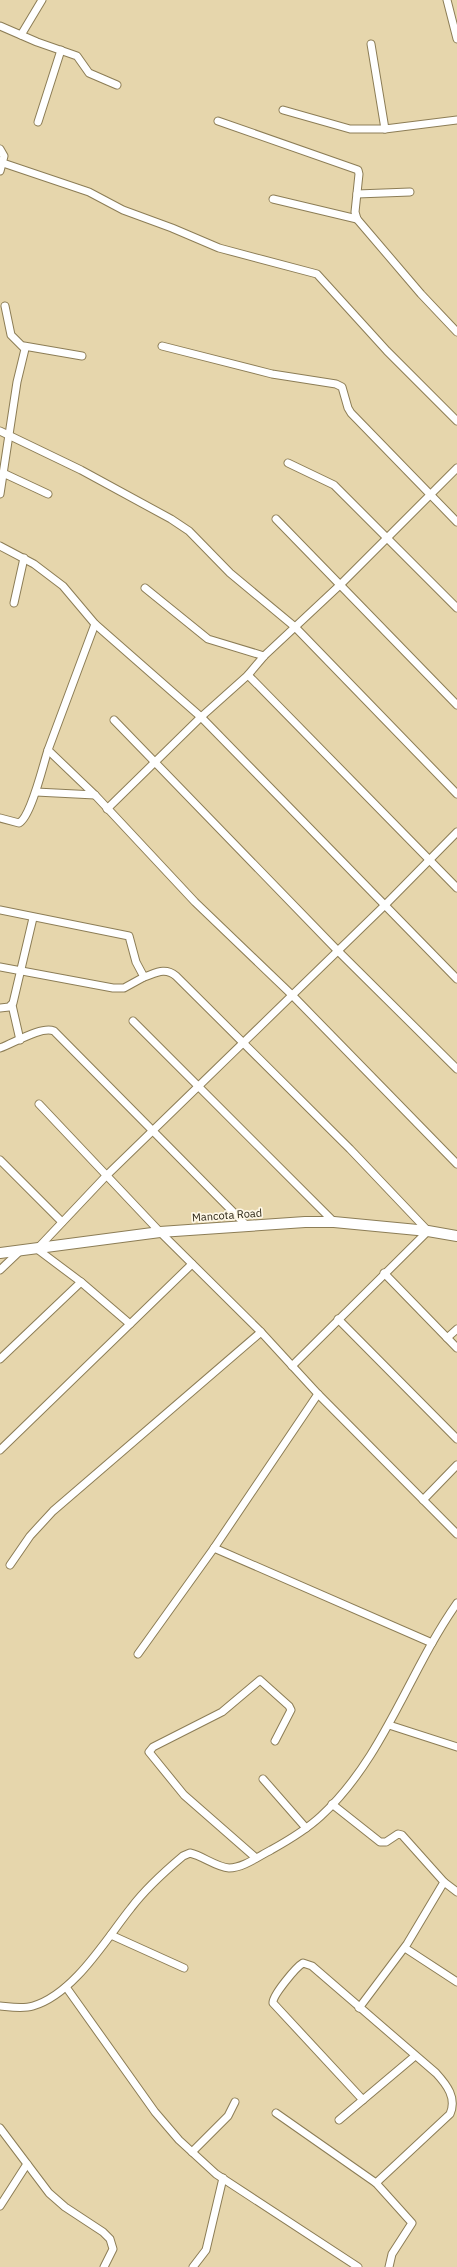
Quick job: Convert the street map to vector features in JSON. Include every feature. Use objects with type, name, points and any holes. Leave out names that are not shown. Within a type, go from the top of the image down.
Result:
[{"type":"main road","name":"Mancota Road","points":[[1,1252],[36,1249],[160,1232],[334,1222],[428,1231],[457,1236]]},
{"type":"street","points":[[21,36],[42,0]]},
{"type":"street","points":[[447,0],[457,39]]},
{"type":"street","points":[[0,26],[21,36],[77,56],[89,73],[117,85]]},
{"type":"street","points":[[371,44],[385,129]]},
{"type":"street","points":[[38,122],[62,50]]},
{"type":"street","points":[[283,110],[350,129],[385,129],[457,120]]},
{"type":"street","points":[[218,121],[358,170],[359,174],[355,212],[357,219],[421,294],[457,332]]},
{"type":"street","points":[[0,149],[4,156],[0,171]]},
{"type":"street","points":[[3,163],[90,192],[123,210],[172,228],[218,248],[317,274],[387,351],[457,421]]},
{"type":"street","points":[[357,194],[410,192]]},
{"type":"street","points":[[273,199],[357,219]]},
{"type":"street","points":[[4,306],[11,335],[24,346],[82,356]]},
{"type":"street","points":[[0,494],[10,435],[16,382],[24,354],[24,346]]},
{"type":"street","points":[[162,346],[272,374],[336,384],[342,387],[348,408],[352,413],[457,522]]},
{"type":"street","points":[[0,431],[171,519],[189,531],[230,573],[295,626],[457,794]]},
{"type":"street","points":[[288,463],[334,485],[388,537],[457,608]]},
{"type":"street","points":[[107,809],[156,763],[201,717],[248,675],[264,656],[341,584],[457,468]]},
{"type":"street","points":[[4,472],[48,494]]},
{"type":"street","points":[[276,519],[457,704]]},
{"type":"street","points":[[0,546],[24,558],[64,586],[95,624],[201,717],[457,979]]},
{"type":"street","points":[[14,603],[24,558]]},
{"type":"street","points":[[145,588],[208,639],[264,656]]},
{"type":"street","points":[[0,818],[17,823],[22,822],[36,792],[48,750],[95,624]]},
{"type":"street","points":[[248,675],[457,888]]},
{"type":"street","points":[[114,720],[337,950],[457,1069]]},
{"type":"street","points":[[48,750],[94,795],[196,902],[292,995],[457,1164]]},
{"type":"street","points":[[36,792],[94,795]]},
{"type":"street","points":[[130,1324],[81,1282],[36,1249],[106,1176],[154,1131],[199,1084],[384,906],[457,832]]},
{"type":"street","points":[[0,910],[33,918],[129,936],[136,962],[144,977]]},
{"type":"street","points":[[20,1040],[12,1005],[22,972],[33,918]]},
{"type":"street","points":[[0,967],[113,988],[124,988],[144,977],[161,971],[173,973],[350,1149],[428,1231],[292,1366]]},
{"type":"street","points":[[0,1008],[12,1005]]},
{"type":"street","points":[[134,1021],[199,1084],[334,1222]]},
{"type":"street","points":[[0,1048],[41,1030],[48,1029],[54,1031],[247,1226]]},
{"type":"street","points":[[39,1104],[160,1232],[261,1332],[318,1394],[457,1534]]},
{"type":"street","points":[[0,1160],[62,1222]]},
{"type":"street","points":[[0,1270],[20,1251]]},
{"type":"street","points":[[2,1445],[192,1264]]},
{"type":"street","points":[[384,1273],[457,1348]]},
{"type":"street","points":[[0,1359],[81,1282]]},
{"type":"street","points":[[338,1319],[457,1439]]},
{"type":"street","points":[[447,1338],[457,1329]]},
{"type":"street","points":[[10,1565],[30,1536],[53,1511],[261,1332]]},
{"type":"street","points":[[138,1654],[214,1548],[318,1394]]},
{"type":"street","points":[[423,1500],[457,1465]]},
{"type":"street","points":[[214,1548],[432,1643]]},
{"type":"street","points":[[0,2006],[19,2008],[33,2006],[66,1987],[111,1935],[141,1896],[183,1856],[190,1853],[224,1867],[231,1868],[256,1858],[306,1828],[332,1804],[356,1774],[389,1725],[432,1643],[457,1603]]},
{"type":"street","points":[[256,1858],[184,1796],[149,1752],[153,1747],[222,1712],[260,1680],[267,1684],[291,1710],[275,1741]]},
{"type":"street","points":[[389,1725],[457,1747]]},
{"type":"street","points":[[263,1779],[306,1828]]},
{"type":"street","points":[[332,1804],[380,1842],[386,1842],[398,1834],[402,1835],[444,1882],[457,1892]]},
{"type":"street","points":[[359,2008],[405,1948],[444,1882]]},
{"type":"street","points":[[111,1935],[184,1968]]},
{"type":"street","points":[[405,1948],[457,1982]]},
{"type":"street","points":[[362,2100],[289,2023],[277,2009],[272,2000],[299,1965],[307,1964],[415,2056],[451,2090],[456,2104],[450,2114],[376,2183]]},
{"type":"street","points":[[66,1987],[155,2112],[178,2140],[223,2178],[358,2267]]},
{"type":"street","points":[[339,2120],[415,2056]]},
{"type":"street","points":[[192,2152],[228,2116],[235,2102]]},
{"type":"street","points":[[276,2113],[376,2183],[412,2223],[392,2254],[389,2267]]},
{"type":"street","points":[[0,2128],[55,2199],[110,2238],[113,2249],[104,2267]]},
{"type":"street","points":[[0,2206],[27,2164]]},
{"type":"street","points":[[193,2267],[206,2250],[223,2178]]}]
